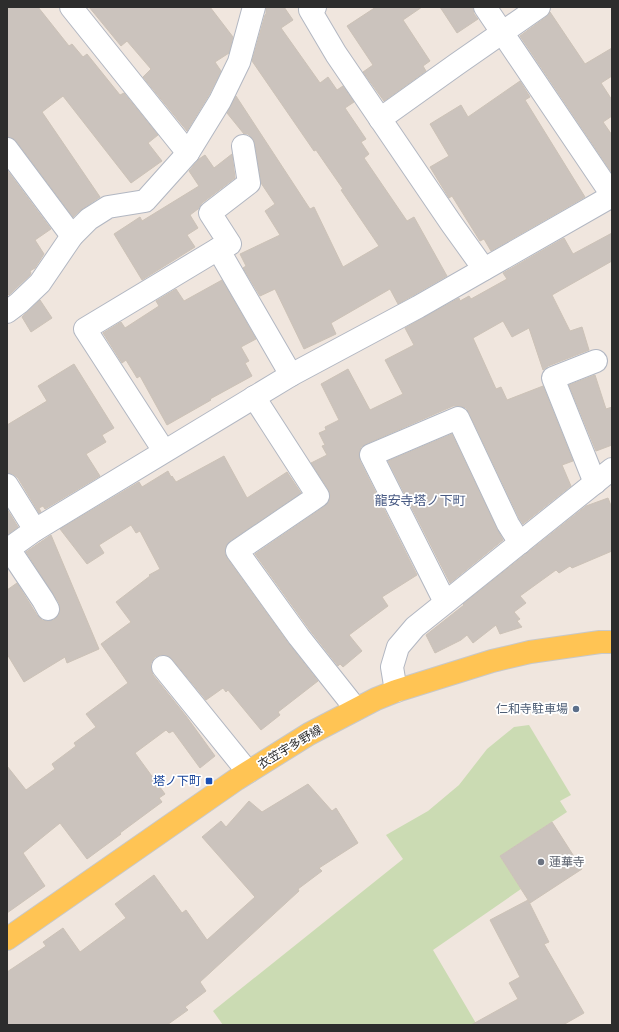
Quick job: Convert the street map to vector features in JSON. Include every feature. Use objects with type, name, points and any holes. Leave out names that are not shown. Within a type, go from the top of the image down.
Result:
[{"type":"main road","name":"衣笠宇多野線","points":[[7,939],[248,772],[309,734],[376,699],[396,691],[492,661],[530,652],[600,642],[612,642]]},
{"type":"street","points":[[71,7],[188,153]]},
{"type":"street","points":[[7,312],[19,304],[40,283],[72,236],[89,219],[108,207],[145,201],[188,153],[220,100],[239,62],[254,7]]},
{"type":"street","points":[[315,7],[310,10],[336,54],[484,269]]},
{"type":"street","points":[[48,609],[8,549],[35,530],[291,374],[418,307],[612,196],[485,7]]},
{"type":"street","points":[[380,118],[540,7]]},
{"type":"street","points":[[164,451],[85,329],[218,249],[230,244],[210,213],[249,184],[243,146]]},
{"type":"street","points":[[7,149],[72,236]]},
{"type":"street","points":[[218,249],[291,374]]},
{"type":"street","points":[[595,483],[553,378],[596,362]]},
{"type":"street","points":[[254,397],[318,496],[237,551],[299,637],[356,710]]},
{"type":"street","points":[[445,602],[371,455],[458,418],[508,524],[520,543]]},
{"type":"street","points":[[396,691],[392,667],[398,647],[415,627],[612,469]]},
{"type":"street","points":[[7,485],[35,530]]},
{"type":"street","points":[[163,667],[248,772]]},
{"type":"green space","points":[[529,725],[571,795],[560,801],[567,812],[500,856],[521,889],[433,950],[477,1025],[223,1025],[213,1011],[403,859],[386,835],[428,811],[459,785],[487,749],[514,727]]},
{"type":"building","points":[[7,7],[38,7],[69,46],[72,44],[83,57],[87,54],[120,95],[124,93],[158,135],[148,143],[162,161],[131,183],[63,96],[42,112],[100,197],[73,217],[17,142],[12,138],[7,137]]},
{"type":"building","points":[[89,7],[210,7],[233,37],[229,53],[215,62],[221,71],[209,95],[187,131],[143,77],[151,69],[127,41],[121,46]]},
{"type":"building","points":[[266,7],[284,7],[293,20],[281,28],[320,83],[328,77],[337,90],[343,86],[354,102],[345,108],[366,139],[361,142],[369,154],[364,158],[407,221],[414,217],[447,276],[398,304],[390,289],[331,323],[336,334],[304,349],[275,289],[260,296],[243,268],[246,266],[240,254],[280,235],[265,211],[275,204],[261,183],[255,144],[252,138],[248,134],[244,134],[227,113],[236,96],[310,209],[314,207],[343,267],[379,246],[341,190],[343,189],[316,150],[314,151],[252,61],[266,14]]},
{"type":"building","points":[[376,7],[422,7],[403,20],[430,61],[423,66],[426,71],[384,101],[363,72],[373,65],[347,26]]},
{"type":"building","points":[[440,7],[473,7],[474,14],[478,19],[457,33]]},
{"type":"building","points":[[550,12],[585,64],[612,48],[612,76],[601,83],[612,100],[612,116],[603,122],[612,135],[612,173],[520,36],[546,17]]},
{"type":"building","points":[[520,81],[530,97],[525,100],[585,197],[491,251],[484,239],[480,241],[452,196],[449,198],[430,167],[449,156],[430,124],[461,105],[468,117]]},
{"type":"building","points":[[232,154],[235,178],[202,203],[198,209],[190,215],[198,228],[187,235],[195,247],[142,280],[114,234],[140,217],[142,221],[199,186],[189,171],[199,159],[205,155],[214,168]]},
{"type":"building","points":[[7,170],[51,229],[35,240],[44,254],[35,268],[30,271],[30,275],[9,295],[7,293]]},
{"type":"building","points":[[612,233],[612,261],[552,295],[570,331],[582,327],[589,350],[548,366],[543,370],[529,328],[512,337],[503,321],[473,338],[496,389],[501,387],[507,400],[543,386],[573,461],[562,465],[571,486],[523,524],[469,413],[466,408],[460,406],[453,406],[361,447],[359,454],[360,461],[417,575],[382,597],[388,606],[349,635],[362,651],[343,667],[340,664],[338,666],[309,629],[255,554],[325,506],[329,501],[330,495],[328,489],[311,463],[327,455],[322,446],[325,445],[319,433],[326,430],[325,427],[339,420],[321,384],[348,369],[370,410],[403,394],[385,360],[414,345],[405,328],[459,298],[460,301],[469,296],[471,299],[507,279],[503,273],[564,238],[573,254]]},
{"type":"building","points":[[222,280],[256,339],[241,347],[249,361],[245,363],[252,376],[167,425],[140,376],[137,378],[126,360],[122,363],[103,333],[121,322],[125,328],[159,306],[156,301],[176,289],[184,301]]},
{"type":"building","points":[[40,300],[52,318],[31,332],[22,317]]},
{"type":"building","points":[[74,364],[114,428],[102,435],[106,442],[86,454],[100,476],[45,509],[43,506],[39,508],[41,512],[39,513],[18,478],[13,474],[7,473],[7,425],[47,401],[38,386]]},
{"type":"building","points":[[595,375],[606,409],[612,407],[612,445],[596,451],[569,385]]},
{"type":"building","points":[[452,434],[503,540],[450,583],[388,461]]},
{"type":"building","points":[[224,456],[247,498],[287,472],[301,493],[230,541],[226,546],[225,553],[227,558],[289,644],[318,681],[278,712],[280,715],[261,730],[228,690],[226,692],[223,688],[206,700],[172,659],[168,656],[161,655],[155,657],[151,663],[153,675],[186,716],[215,756],[200,768],[173,731],[169,733],[166,730],[135,753],[165,794],[159,798],[162,802],[87,859],[60,823],[23,853],[45,886],[7,913],[7,766],[26,790],[55,769],[52,764],[76,746],[74,743],[96,727],[86,714],[128,683],[101,644],[131,622],[116,602],[150,576],[149,575],[160,569],[140,531],[136,533],[131,525],[99,545],[104,553],[87,564],[60,529],[139,482],[142,487],[168,471],[176,482]]},
{"type":"building","points":[[608,498],[612,508],[612,551],[572,568],[570,566],[559,573],[556,570],[520,596],[526,603],[514,612],[520,619],[517,621],[522,627],[500,634],[496,625],[473,643],[467,635],[461,640],[435,653],[426,635],[586,506]]},
{"type":"building","points":[[7,509],[18,527],[7,535]]},
{"type":"building","points":[[51,535],[99,649],[67,663],[65,657],[24,682],[7,654],[7,590],[17,583],[37,615],[42,620],[54,620],[58,616],[60,610],[59,603],[26,552]]},
{"type":"building","points":[[308,784],[332,811],[336,808],[358,843],[319,868],[322,871],[298,889],[299,891],[200,982],[206,991],[185,1007],[188,1010],[167,1025],[7,1025],[7,972],[46,946],[43,942],[63,928],[80,952],[126,918],[115,904],[154,875],[182,913],[186,910],[207,940],[255,897],[202,837],[221,821],[226,827],[249,801],[262,812]]},
{"type":"building","name":"蓮華寺","points":[[552,822],[582,869],[530,903],[500,856]]},
{"type":"building","points":[[528,900],[549,942],[544,944],[584,1013],[563,1025],[471,1025],[518,999],[509,983],[520,977],[490,920]]},
{"type":"place","name":"仁和寺駐車場","points":[[576,709]]},
{"type":"place","name":"塔ノ下町","points":[[209,781]]},
{"type":"place","name":"蓮華寺","points":[[541,862]]},
{"type":"district","name":"龍安寺塔ノ下町","points":[[420,500]]}]
